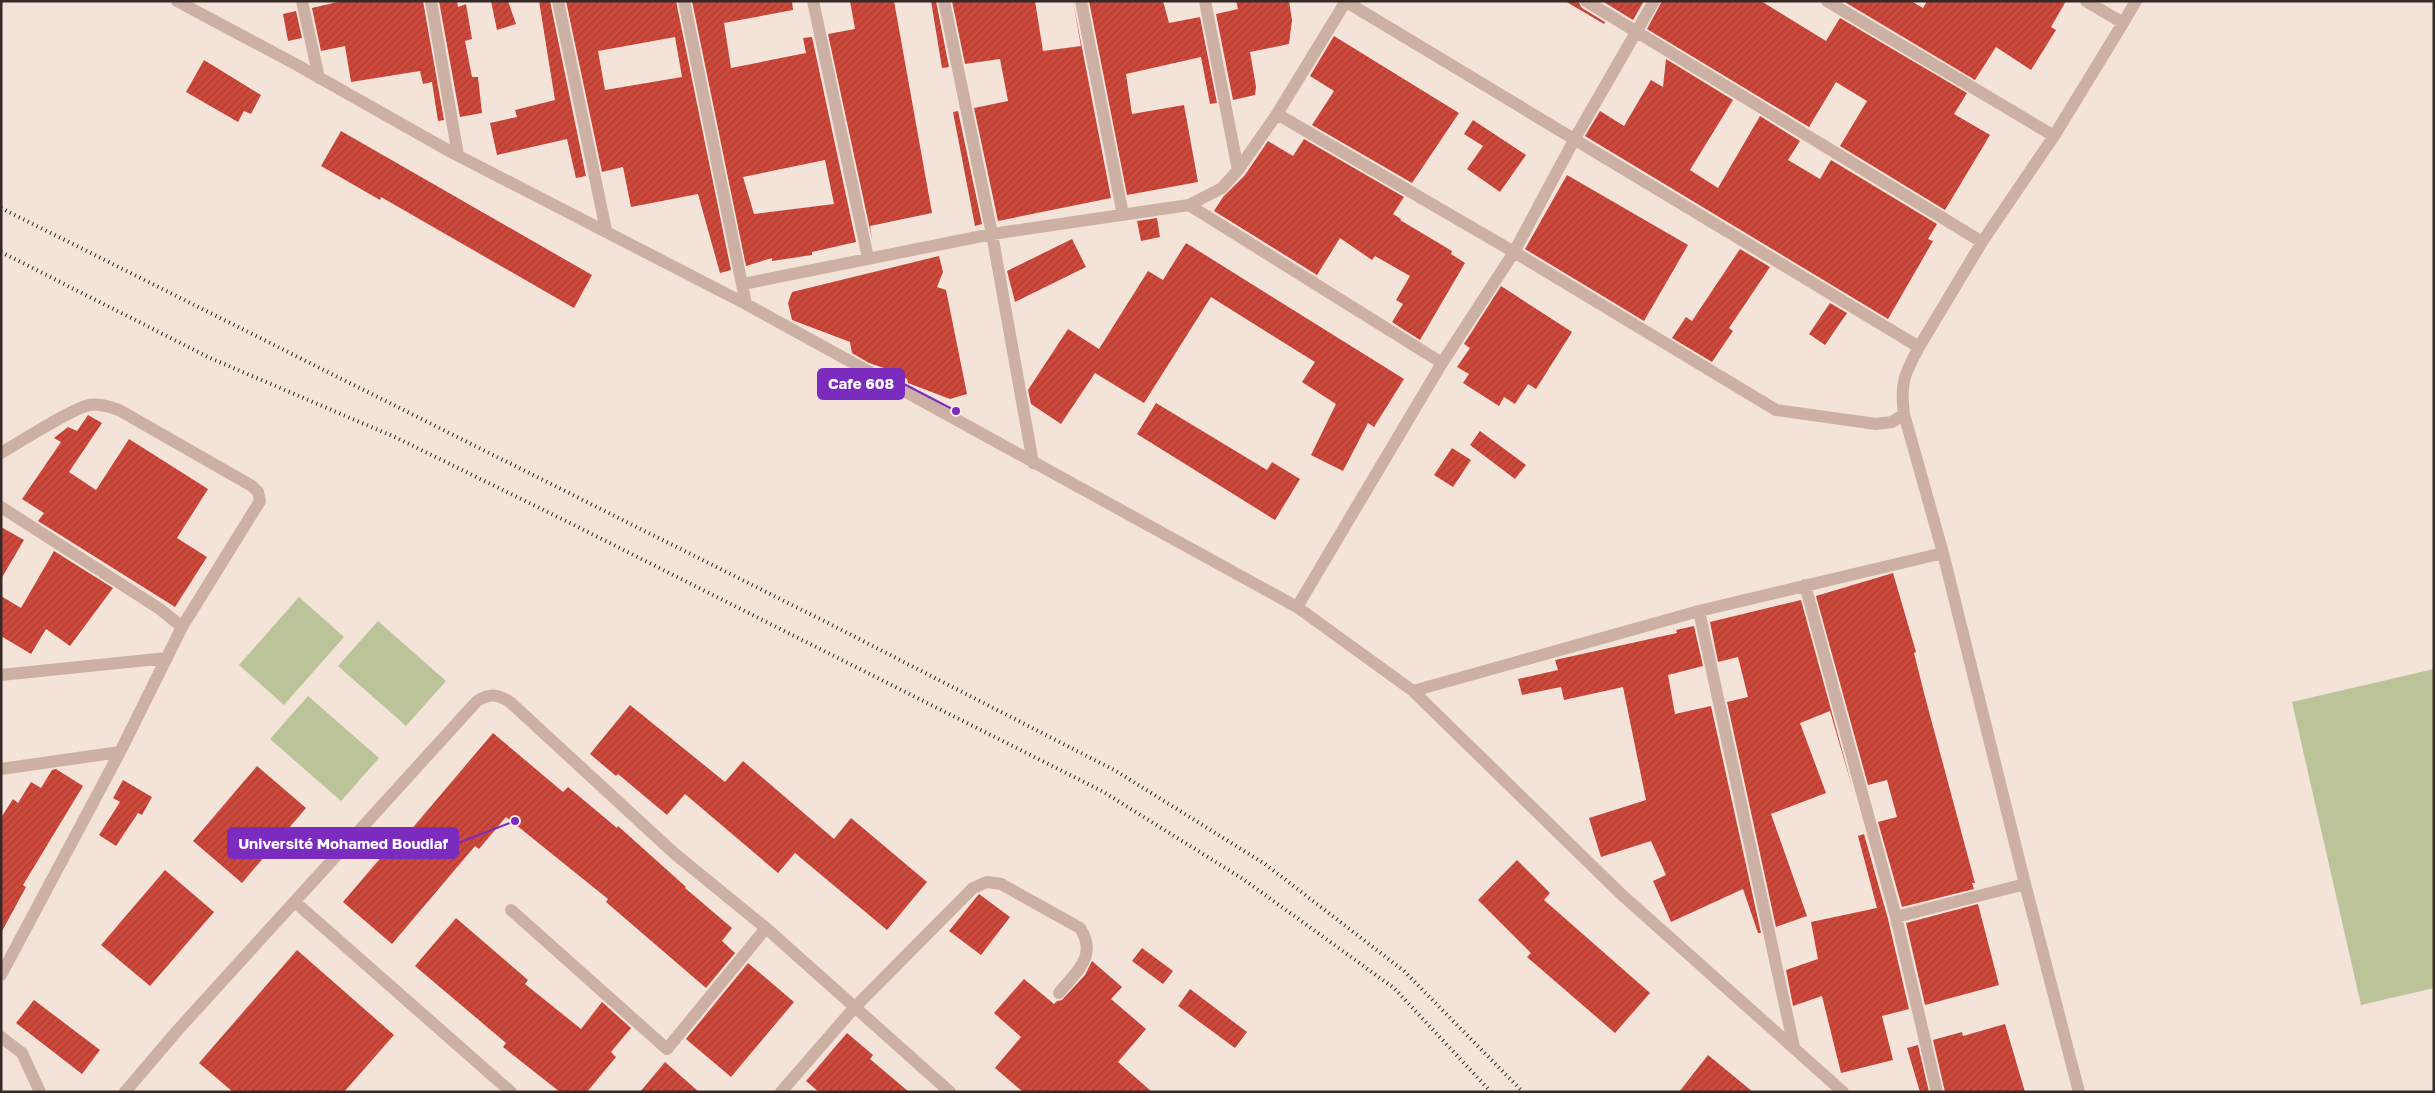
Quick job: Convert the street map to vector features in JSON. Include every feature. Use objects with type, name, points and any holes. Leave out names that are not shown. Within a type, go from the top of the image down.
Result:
[{"type":"street","points":[[177,1],[458,155],[746,304],[1297,607],[1413,691],[1621,894],[1843,1092]]},
{"type":"street","points":[[302,1],[319,78]]},
{"type":"street","points":[[431,1],[458,155]]},
{"type":"street","points":[[558,1],[606,230]]},
{"type":"street","points":[[684,1],[746,304]]},
{"type":"street","points":[[813,1],[868,258]]},
{"type":"street","points":[[944,1],[992,234],[1033,463]]},
{"type":"street","points":[[1081,1],[1123,216]]},
{"type":"street","points":[[1205,1],[1238,170]]},
{"type":"street","points":[[743,284],[992,234],[1189,205],[1222,188],[1238,170],[1277,114],[1346,1],[1918,347]]},
{"type":"street","points":[[1586,1],[1982,242]]},
{"type":"street","points":[[1297,607],[1442,363],[1514,252],[1574,140],[1654,1]]},
{"type":"street","points":[[1826,1],[2054,136]]},
{"type":"street","points":[[2086,1],[2123,23]]},
{"type":"street","points":[[2079,1092],[1943,553],[1904,414],[1902,392],[1904,374],[1918,347],[1982,242],[2054,136],[2136,1]]},
{"type":"street","points":[[1277,114],[1514,252],[1776,410],[1876,424],[1892,422],[1904,414]]},
{"type":"street","points":[[1189,205],[1442,363]]},
{"type":"street","points":[[1,454],[74,412],[90,405],[103,405],[119,410],[252,486],[258,492],[260,501],[182,627],[120,752],[1,975]]},
{"type":"street","points":[[1,506],[160,609],[182,627]]},
{"type":"street","points":[[1413,691],[1699,611],[1943,553]]},
{"type":"street","points":[[1805,585],[1896,917],[1937,1092]]},
{"type":"street","points":[[1699,611],[1794,1047]]},
{"type":"street","points":[[1,675],[167,658]]},
{"type":"street","points":[[125,1092],[176,1032],[477,702],[487,695],[499,695],[510,702],[675,854],[766,928],[950,1092]]},
{"type":"street","points":[[1,769],[120,752]]},
{"type":"street","points":[[781,1092],[854,1008],[972,888],[987,882],[1001,884],[1080,928],[1087,939],[1088,951],[1083,962],[1059,993]]},
{"type":"street","points":[[1896,917],[2025,884]]},
{"type":"street","points":[[295,902],[511,1092]]},
{"type":"street","points":[[511,910],[667,1049],[766,928]]},
{"type":"street","points":[[1,1037],[22,1053],[40,1092]]},
{"type":"green space","points":[[299,597],[344,637],[284,705],[239,665]]},
{"type":"green space","points":[[378,621],[446,681],[406,726],[338,666]]},
{"type":"green space","points":[[2434,669],[2434,988],[2361,1005],[2292,702]]},
{"type":"green space","points":[[308,696],[379,758],[341,801],[270,739]]},
{"type":"building","points":[[342,1],[423,1],[444,120],[438,121],[432,82],[423,84],[420,71],[351,82],[345,46],[321,51],[312,8]]},
{"type":"building","points":[[439,1],[457,1],[458,7],[466,4],[472,39],[465,41],[472,77],[478,77],[482,113],[460,117]]},
{"type":"building","points":[[491,1],[508,1],[516,24],[497,30]]},
{"type":"building","points":[[539,1],[550,1],[586,176],[576,178],[567,139],[497,155],[490,123],[517,117],[515,110],[555,100]]},
{"type":"building","points":[[566,1],[676,1],[731,270],[720,273],[698,194],[631,207],[623,167],[602,172]],"holes":[[[675,37],[682,77],[605,90],[598,51]]]},
{"type":"building","points":[[692,1],[792,1],[793,10],[724,23],[731,68],[806,53],[803,38],[812,37],[856,242],[812,252],[812,255],[772,261],[772,258],[746,266]],"holes":[[[825,160],[834,204],[754,214],[743,177]]]},
{"type":"building","points":[[850,1],[894,1],[932,213],[870,226],[872,239],[828,34],[855,29]]},
{"type":"building","points":[[931,1],[936,1],[949,67],[942,68]]},
{"type":"building","points":[[952,1],[1035,1],[1043,51],[1081,46],[1073,1],[1111,198],[998,221],[974,108],[1008,101],[1000,59],[965,64]]},
{"type":"building","points":[[1089,1],[1163,1],[1169,23],[1200,17],[1217,103],[1210,104],[1201,57],[1126,74],[1132,114],[1184,105],[1198,182],[1127,195]]},
{"type":"building","points":[[1236,1],[1289,1],[1292,20],[1289,44],[1250,52],[1256,87],[1255,95],[1233,100],[1216,14],[1238,9]]},
{"type":"building","points":[[1565,1],[1578,1],[1582,8],[1605,22],[1604,24]]},
{"type":"building","points":[[1602,1],[1644,1],[1633,20]]},
{"type":"building","points":[[1662,1],[1761,1],[1826,41],[1840,18],[1967,93],[1954,114],[1990,135],[1945,210],[1840,146],[1867,101],[1836,82],[1809,127],[1647,29]]},
{"type":"building","points":[[1843,1],[1911,1],[1923,8],[1927,1],[2066,1],[2051,27],[2056,30],[2031,70],[1996,47],[1975,80]]},
{"type":"building","points":[[296,11],[302,38],[288,41],[283,14]]},
{"type":"building","points":[[1334,36],[1459,113],[1412,183],[1312,125],[1334,91],[1310,76]]},
{"type":"building","points":[[1666,59],[1733,100],[1690,170],[1718,188],[1760,116],[1800,141],[1788,160],[1820,179],[1831,160],[1937,224],[1928,239],[1933,241],[1888,319],[1585,136],[1600,111],[1624,126],[1651,80],[1663,87]]},
{"type":"building","points":[[204,60],[261,95],[251,114],[244,111],[238,122],[186,92]]},
{"type":"building","points":[[958,111],[982,224],[975,226],[953,112]]},
{"type":"building","points":[[1473,120],[1526,155],[1500,192],[1467,169],[1483,146],[1464,134]]},
{"type":"building","points":[[341,131],[592,275],[574,308],[381,197],[380,200],[321,166]]},
{"type":"building","points":[[1304,139],[1404,197],[1393,214],[1452,251],[1451,254],[1465,263],[1420,340],[1392,322],[1403,304],[1396,300],[1410,276],[1375,256],[1372,260],[1340,238],[1317,275],[1214,211],[1223,197],[1245,175],[1268,141],[1293,156]]},
{"type":"building","points":[[1567,175],[1688,245],[1644,321],[1525,249]]},
{"type":"building","points":[[1157,218],[1160,237],[1141,241],[1137,221]]},
{"type":"building","points":[[1072,239],[1086,267],[1015,302],[1007,271]]},
{"type":"building","points":[[1186,243],[1404,379],[1374,427],[1368,423],[1343,471],[1311,455],[1336,404],[1302,382],[1315,362],[1211,297],[1144,403],[1095,373],[1061,424],[1031,404],[1028,390],[1068,329],[1099,349],[1148,271],[1163,280]]},
{"type":"building","points":[[1740,249],[1770,267],[1729,328],[1733,331],[1712,362],[1672,338],[1686,317],[1692,321]]},
{"type":"building","points":[[939,256],[943,272],[937,287],[946,290],[967,394],[950,399],[908,383],[907,379],[894,374],[893,371],[869,363],[852,353],[850,342],[792,320],[788,303],[792,292]]},
{"type":"building","points":[[1501,286],[1572,332],[1536,389],[1528,384],[1515,404],[1504,397],[1499,406],[1463,383],[1469,374],[1457,367],[1470,348],[1464,344]]},
{"type":"building","points":[[1830,303],[1847,313],[1825,345],[1809,334]]},
{"type":"building","points":[[1156,403],[1267,470],[1272,462],[1300,479],[1275,520],[1137,434]]},
{"type":"building","points":[[88,415],[102,423],[69,472],[96,490],[129,439],[208,489],[177,538],[207,557],[175,607],[38,521],[44,513],[22,499],[61,442],[54,438],[68,427],[77,431]]},
{"type":"building","points":[[1480,431],[1526,465],[1515,479],[1470,445]]},
{"type":"building","points":[[1452,448],[1471,460],[1453,487],[1434,475]]},
{"type":"building","points":[[1,527],[24,540],[1,579]]},
{"type":"building","points":[[54,551],[113,588],[70,646],[46,629],[31,654],[1,636],[1,596],[21,608]]},
{"type":"building","points":[[1893,573],[1916,652],[1914,653],[1924,693],[1975,883],[1972,883],[1974,889],[1902,907],[1878,822],[1897,817],[1887,780],[1868,785],[1816,596]]},
{"type":"building","points":[[1801,600],[1853,790],[1830,711],[1800,723],[1826,793],[1771,814],[1807,916],[1776,927],[1727,702],[1748,697],[1738,657],[1718,662],[1710,622]]},
{"type":"building","points":[[1694,626],[1703,666],[1668,675],[1675,714],[1711,706],[1761,933],[1758,933],[1743,889],[1671,922],[1653,881],[1666,875],[1651,841],[1601,857],[1589,818],[1646,800],[1623,687],[1564,700],[1561,687],[1522,695],[1518,679],[1558,670],[1555,660],[1677,633],[1676,630]]},
{"type":"building","points":[[630,705],[725,782],[743,761],[834,839],[851,818],[927,882],[887,930],[795,853],[778,873],[685,794],[667,815],[618,774],[616,776],[590,754]]},
{"type":"building","points":[[493,733],[563,792],[568,787],[617,828],[618,826],[685,888],[732,928],[722,941],[735,953],[706,988],[606,902],[608,899],[506,817],[479,849],[475,846],[392,944],[343,902],[406,828],[410,831]]},
{"type":"building","points":[[257,766],[306,808],[242,883],[193,841]]},
{"type":"building","points":[[56,769],[83,786],[23,885],[26,887],[1,933],[1,818],[13,799],[18,803],[31,782],[41,788],[52,770]]},
{"type":"building","points":[[123,780],[152,797],[142,815],[138,813],[116,846],[99,835],[120,802],[113,798]]},
{"type":"building","points":[[1864,834],[1888,919],[1909,1009],[1882,1016],[1893,1060],[1841,1073],[1822,996],[1793,1006],[1786,970],[1818,959],[1811,922],[1877,908],[1858,836]]},
{"type":"building","points":[[1517,860],[1550,893],[1544,900],[1650,993],[1615,1033],[1527,957],[1531,953],[1478,900]]},
{"type":"building","points":[[165,870],[214,912],[150,986],[101,945]]},
{"type":"building","points":[[979,894],[1010,917],[981,955],[949,931]]},
{"type":"building","points":[[1978,904],[1999,985],[1925,1005],[1906,923]]},
{"type":"building","points":[[456,918],[528,980],[525,984],[581,1029],[602,1002],[631,1028],[611,1052],[616,1057],[587,1092],[560,1092],[503,1047],[506,1043],[415,966]]},
{"type":"building","points":[[1142,948],[1173,971],[1163,984],[1132,961]]},
{"type":"building","points":[[297,950],[394,1035],[344,1092],[233,1092],[199,1063]]},
{"type":"building","points":[[1092,961],[1122,987],[1111,999],[1146,1029],[1118,1062],[1152,1092],[1023,1092],[995,1068],[1021,1037],[994,1013],[1024,979],[1054,1004],[1062,1000],[1085,975]]},
{"type":"building","points":[[748,963],[794,1002],[731,1077],[686,1039]]},
{"type":"building","points":[[1190,989],[1247,1032],[1235,1048],[1178,1006]]},
{"type":"building","points":[[34,1000],[100,1050],[82,1074],[16,1023]]},
{"type":"building","points":[[2005,1024],[2025,1092],[1945,1092],[1933,1040],[1962,1032],[1963,1036]]},
{"type":"building","points":[[847,1033],[873,1055],[870,1059],[909,1092],[819,1092],[806,1081]]},
{"type":"building","points":[[1918,1045],[1929,1092],[1920,1092],[1907,1048]]},
{"type":"building","points":[[1708,1055],[1753,1092],[1679,1092]]},
{"type":"building","points":[[665,1062],[699,1092],[640,1092]]},
{"type":"railway","points":[[1,208],[828,623],[1116,771],[1265,864],[1404,971],[1523,1092]]},
{"type":"railway","points":[[1,252],[210,358],[397,438],[1102,791],[1243,879],[1394,988],[1491,1092]]},
{"type":"place","name":"Cafe 608","points":[[956,411]]},
{"type":"place","name":"Université Mohamed Boudiaf","points":[[515,821]]}]
